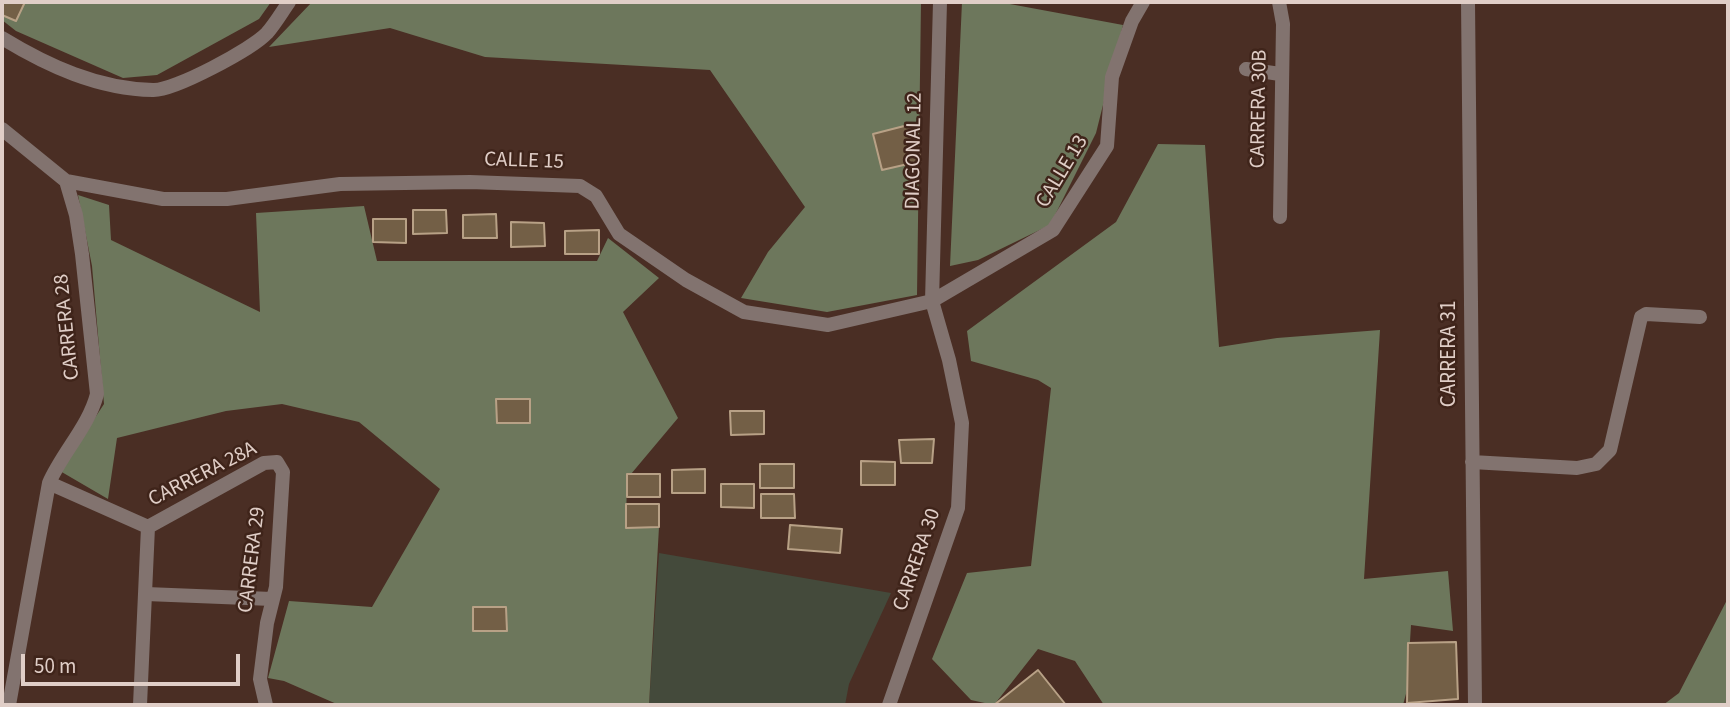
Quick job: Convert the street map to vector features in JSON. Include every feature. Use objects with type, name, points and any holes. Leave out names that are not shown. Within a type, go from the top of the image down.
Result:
[{"type":"street","points":[[2,38],[71,74],[115,87],[156,91],[215,67],[266,34],[289,2]]},
{"type":"street","name":"DIAGONAL 12","points":[[932,301],[940,2]]},
{"type":"street","name":"CALLE 13","points":[[932,301],[1053,230],[1107,146],[1112,76],[1132,21],[1143,2]]},
{"type":"street","name":"CARRERA 30B","points":[[1279,2],[1283,24],[1280,74],[1280,217]]},
{"type":"street","name":"CARRERA 31","points":[[1468,2],[1475,705]]},
{"type":"street","points":[[1246,69],[1280,74]]},
{"type":"street","points":[[2,129],[66,180]]},
{"type":"street","name":"CALLE 15","points":[[66,180],[163,200],[227,199],[340,184],[470,181],[580,186],[596,196],[619,234],[686,280],[744,312],[828,325],[932,301]]},
{"type":"street","name":"CARRERA 28","points":[[9,705],[49,483],[56,466],[94,406],[97,394],[78,228],[66,180]]},
{"type":"street","name":"CARRERA 30","points":[[890,705],[958,508],[962,423],[949,359],[932,301]]},
{"type":"street","points":[[1472,461],[1577,468],[1596,464],[1610,450],[1641,317],[1646,314],[1700,317]]},
{"type":"street","name":"CARRERA 28A","points":[[148,527],[264,463],[277,462]]},
{"type":"street","name":"CARRERA 29","points":[[266,705],[260,679],[276,587],[283,472],[277,462]]},
{"type":"street","name":"CARRERA 28A","points":[[49,483],[148,527]]},
{"type":"street","name":"CARRERA 28A","points":[[140,705],[148,527]]},
{"type":"street","points":[[146,594],[272,599]]},
{"type":"green space","points":[[2,2],[271,2],[259,19],[157,75],[123,78],[16,31],[2,20]]},
{"type":"green space","points":[[312,2],[921,2],[917,295],[827,312],[741,298],[768,252],[805,207],[710,70],[485,57],[390,28],[269,47]]},
{"type":"green space","points":[[962,2],[999,2],[1123,25],[1096,133],[1050,225],[978,260],[950,266]]},
{"type":"green space","points":[[1158,144],[1205,145],[1219,347],[1277,338],[1380,330],[1364,579],[1448,571],[1453,631],[1411,625],[1407,690],[1403,705],[1104,705],[1075,661],[1038,649],[994,705],[971,700],[932,659],[967,573],[1031,566],[1051,388],[1038,380],[971,361],[967,331],[1116,222]]},
{"type":"green space","points":[[78,195],[109,205],[111,240],[260,312],[256,213],[364,206],[377,261],[597,261],[608,238],[659,278],[623,312],[678,418],[631,474],[627,474],[626,527],[659,527],[649,705],[339,705],[284,681],[268,678],[289,601],[372,607],[440,489],[359,422],[282,404],[226,411],[117,438],[108,499],[60,471],[104,404],[92,266]]},
{"type":"green space","points":[[659,553],[891,593],[849,684],[845,705],[649,705]]},
{"type":"green space","points":[[1728,598],[1728,705],[1663,705],[1679,693]]},
{"type":"building","points":[[2,2],[25,2],[16,21],[2,15]]},
{"type":"building","points":[[912,124],[921,161],[882,170],[873,134]]},
{"type":"building","points":[[413,210],[446,210],[447,233],[413,234]]},
{"type":"building","points":[[496,214],[497,238],[463,238],[463,215]]},
{"type":"building","points":[[373,219],[406,219],[406,243],[373,242]]},
{"type":"building","points":[[511,222],[544,223],[545,246],[511,247]]},
{"type":"building","points":[[599,230],[599,254],[565,254],[565,231]]},
{"type":"building","points":[[496,399],[530,399],[530,423],[497,423]]},
{"type":"building","points":[[730,411],[764,411],[764,434],[731,435]]},
{"type":"building","points":[[934,439],[932,463],[901,463],[899,440]]},
{"type":"building","points":[[861,461],[895,462],[895,485],[861,485]]},
{"type":"building","points":[[760,464],[794,464],[794,488],[760,488]]},
{"type":"building","points":[[705,469],[705,493],[672,493],[672,470]]},
{"type":"building","points":[[627,474],[660,474],[660,497],[627,497]]},
{"type":"building","points":[[721,484],[754,484],[754,508],[721,507]]},
{"type":"building","points":[[761,494],[794,494],[795,518],[761,518]]},
{"type":"building","points":[[626,504],[659,504],[659,527],[626,528]]},
{"type":"building","points":[[790,525],[842,529],[840,553],[788,549]]},
{"type":"building","points":[[473,607],[506,607],[507,631],[473,631]]},
{"type":"building","points":[[1456,642],[1458,699],[1407,703],[1408,643]]},
{"type":"building","points":[[1038,670],[1066,705],[994,705]]}]
